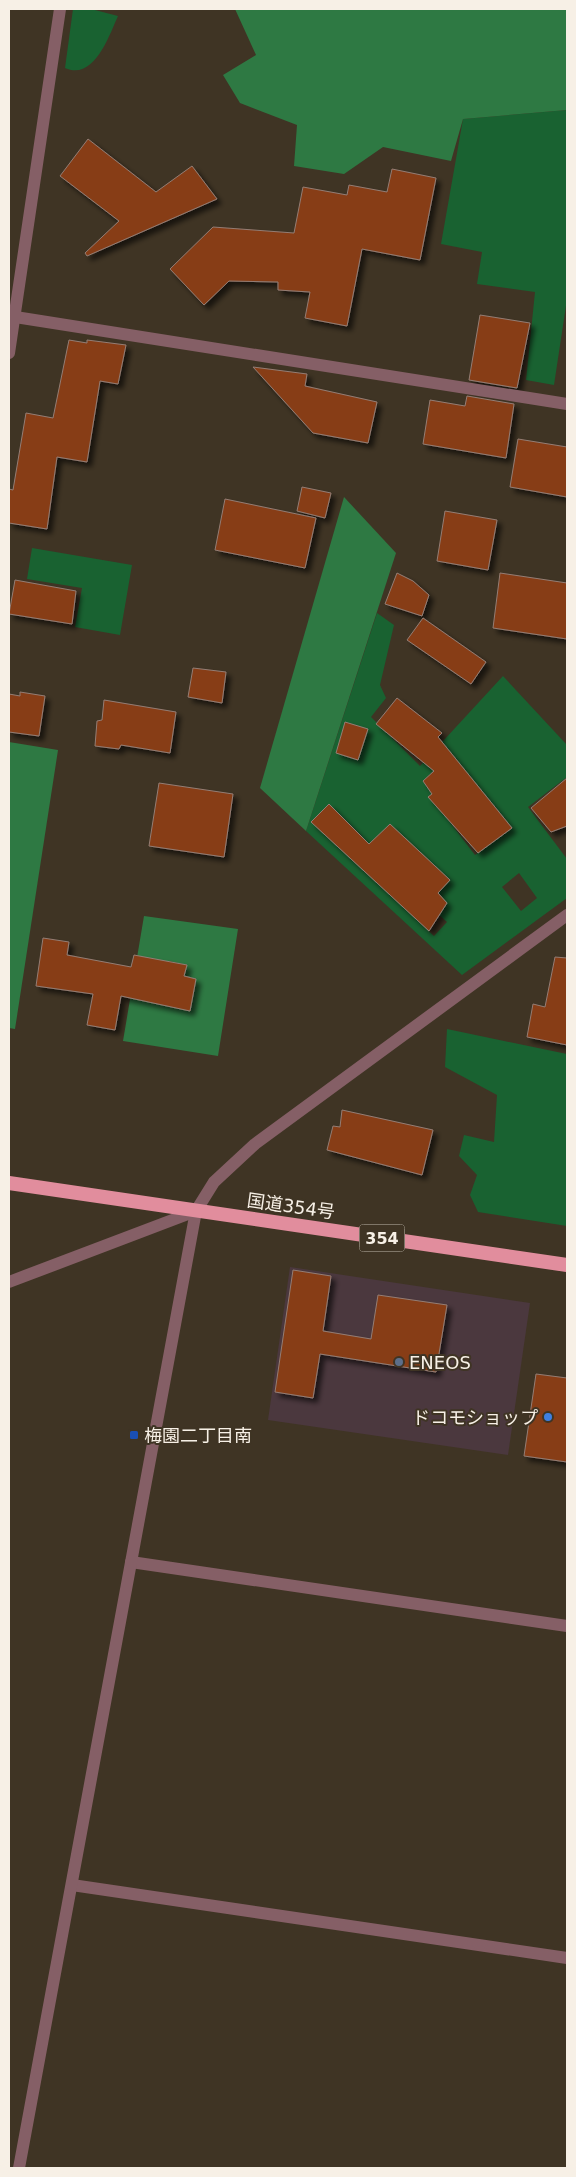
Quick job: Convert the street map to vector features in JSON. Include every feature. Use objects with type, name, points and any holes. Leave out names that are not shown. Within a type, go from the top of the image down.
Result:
[{"type":"highway","name":"国道354号","points":[[9,1183],[567,1265]]},
{"type":"street","points":[[9,353],[11,316],[60,9]]},
{"type":"street","points":[[11,316],[567,404]]},
{"type":"street","points":[[20,2168],[196,1211],[214,1182],[255,1144],[567,916]]},
{"type":"street","points":[[9,1282],[196,1211]]},
{"type":"street","points":[[131,1562],[567,1626]]},
{"type":"street","points":[[72,1885],[567,1958]]},
{"type":"shaded area","name":"ENEOS","points":[[290,1267],[530,1303],[508,1455],[268,1420]]},
{"type":"green space","points":[[73,9],[91,9],[118,16],[105,45],[92,63],[84,68],[75,70],[65,68]]},
{"type":"green space","points":[[235,9],[567,9],[567,110],[463,119],[451,161],[383,147],[344,174],[294,166],[297,125],[240,103],[223,75],[256,55]]},
{"type":"green space","points":[[567,110],[567,299],[554,385],[526,380],[535,292],[477,284],[482,252],[441,244],[463,119]]},
{"type":"green space","points":[[344,497],[396,553],[306,831],[260,788]]},
{"type":"green space","points":[[32,548],[132,565],[120,635],[75,627],[82,588],[27,579]]},
{"type":"green space","points":[[377,613],[394,625],[380,685],[386,698],[371,717],[420,766],[503,676],[567,745],[567,777],[528,807],[567,859],[567,898],[462,975],[306,831]],"holes":[[[346,722],[368,730],[357,760],[336,753]],[[447,758],[439,809],[428,797],[432,794],[423,781]],[[478,787],[512,828],[475,855],[442,812],[471,788]],[[329,804],[362,836],[348,850]],[[357,864],[439,915],[447,922],[434,936]],[[519,873],[537,898],[521,911],[502,887]]]},
{"type":"green space","points":[[9,742],[58,750],[15,1029],[9,1028]]},
{"type":"green space","points":[[144,916],[238,929],[218,1056],[123,1041]],"holes":[[[169,961],[187,965],[184,976],[196,979],[189,1011],[166,975]]]},
{"type":"green space","points":[[447,1029],[567,1054],[567,1226],[478,1212],[470,1195],[477,1175],[459,1156],[464,1135],[494,1142],[497,1095],[445,1067]]},
{"type":"building","points":[[88,139],[156,192],[192,166],[217,199],[87,256],[85,253],[119,221],[60,176]]},
{"type":"building","points":[[392,169],[436,178],[420,260],[362,249],[347,326],[305,318],[310,292],[278,290],[278,282],[229,281],[204,305],[170,269],[213,227],[294,233],[303,187],[347,195],[349,185],[387,192]]},
{"type":"building","points":[[480,315],[530,323],[517,388],[469,380]]},
{"type":"building","points":[[69,340],[87,343],[87,340],[126,345],[118,384],[100,381],[87,462],[57,457],[47,529],[9,523],[9,489],[13,490],[26,413],[53,418]]},
{"type":"building","points":[[253,367],[307,374],[305,386],[377,402],[368,443],[313,433]]},
{"type":"building","points":[[467,396],[514,404],[506,458],[423,444],[430,400],[465,406]]},
{"type":"building","points":[[518,439],[567,447],[567,497],[510,487]]},
{"type":"building","points":[[302,487],[331,493],[325,518],[297,511]]},
{"type":"building","points":[[225,499],[316,518],[305,568],[215,550]]},
{"type":"building","points":[[445,511],[497,520],[488,570],[437,561]]},
{"type":"building","points":[[397,573],[413,581],[429,595],[422,616],[385,604]]},
{"type":"building","points":[[500,573],[567,583],[567,639],[493,628]]},
{"type":"building","points":[[15,580],[76,591],[72,624],[9,614]]},
{"type":"building","points":[[423,618],[486,662],[471,684],[407,640]]},
{"type":"building","points":[[193,668],[226,672],[222,703],[188,697]]},
{"type":"building","points":[[20,692],[45,696],[39,736],[9,732],[9,694],[20,696]]},
{"type":"building","points":[[397,698],[442,733],[438,737],[512,828],[478,853],[428,797],[432,794],[423,781],[434,771],[376,724]]},
{"type":"building","points":[[104,700],[176,712],[170,753],[121,745],[119,749],[95,746],[97,721],[102,720]]},
{"type":"building","points":[[345,722],[368,729],[358,760],[336,753]]},
{"type":"building","points":[[567,778],[567,826],[551,832],[531,808]]},
{"type":"building","points":[[159,783],[233,794],[224,857],[149,846]]},
{"type":"building","points":[[329,804],[369,844],[390,824],[450,880],[438,893],[447,903],[429,931],[311,822]]},
{"type":"building","points":[[43,938],[69,942],[67,955],[131,967],[134,955],[187,965],[184,976],[196,979],[190,1011],[121,996],[115,1030],[87,1025],[93,994],[36,986]]},
{"type":"building","points":[[555,957],[567,958],[567,1045],[527,1037],[533,1004],[545,1007]]},
{"type":"building","points":[[342,1110],[433,1130],[422,1175],[327,1150],[333,1126],[340,1127]]},
{"type":"building","points":[[293,1270],[331,1276],[323,1331],[371,1339],[378,1295],[447,1305],[436,1372],[320,1354],[313,1398],[275,1392]]},
{"type":"building","name":"ドコモショップ","points":[[536,1374],[567,1378],[567,1462],[524,1456]]},
{"type":"place","name":"ENEOS","points":[[399,1362]]},
{"type":"place","name":"ドコモショップ","points":[[548,1417]]},
{"type":"place","name":"梅園二丁目南","points":[[134,1435]]}]
